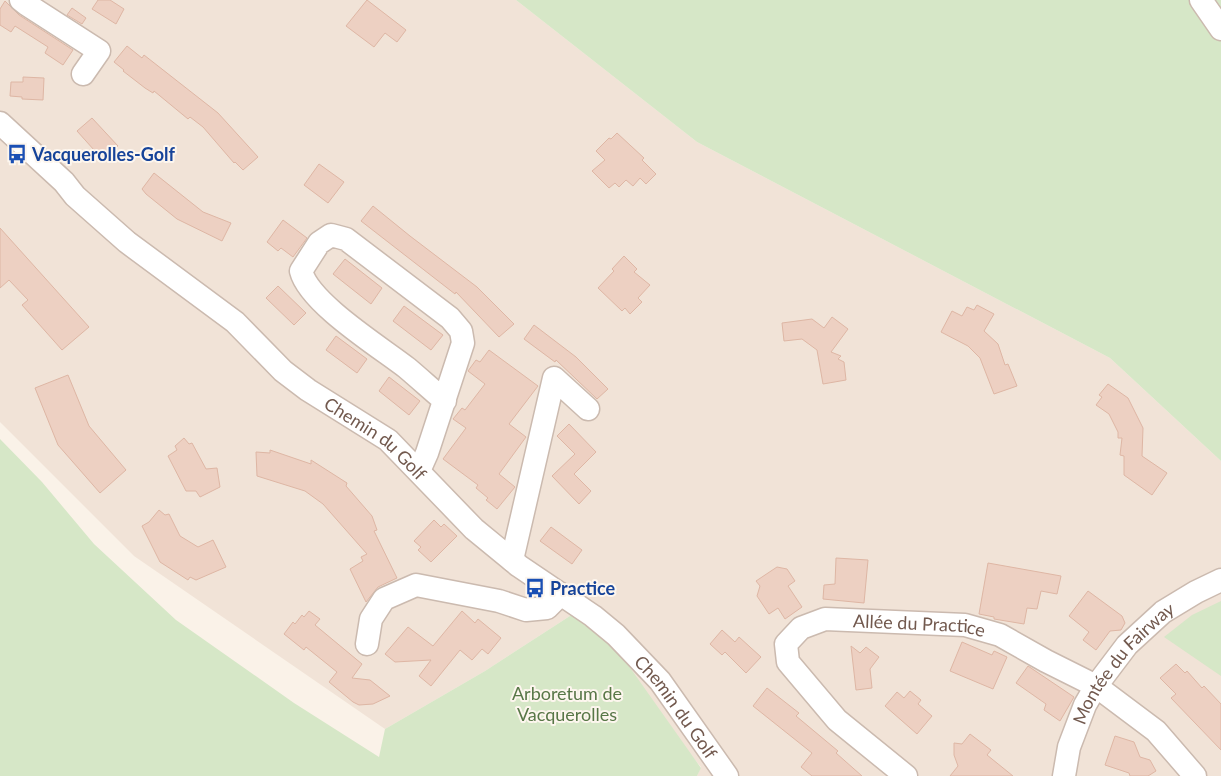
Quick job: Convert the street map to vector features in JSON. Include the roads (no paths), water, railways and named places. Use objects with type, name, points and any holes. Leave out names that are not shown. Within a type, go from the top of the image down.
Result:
[{"type":"street","points":[[22,0],[99,51],[83,74]]},
{"type":"street","points":[[1201,0],[1221,29]]},
{"type":"street","name":"Chemin du Golf","points":[[0,123],[64,182],[75,196],[114,232],[235,322],[283,371],[308,390],[388,440],[474,529],[512,560],[593,616],[628,645],[660,682],[727,776]]},
{"type":"street","points":[[419,471],[428,453],[445,401],[462,343],[461,331],[450,318],[346,239],[331,236],[319,243],[302,271],[303,278],[323,304],[408,369],[445,401]]},
{"type":"street","points":[[512,560],[554,378],[588,409]]},
{"type":"street","name":"Montée du Fairway","points":[[1064,776],[1069,747],[1085,705],[1096,686],[1127,645],[1163,612],[1196,592],[1221,580]]},
{"type":"street","points":[[367,644],[371,619],[384,600],[416,585],[499,601],[526,610],[547,608],[562,594]]},
{"type":"street","name":"Allée du Practice","points":[[906,776],[837,720],[788,662],[786,644],[801,628],[825,619],[965,626],[1000,635],[1096,686],[1156,731],[1195,776]]},
{"type":"place","name":"Vacquerolles-Golf","points":[[17,154]]},
{"type":"place","name":"Practice","points":[[535,588]]},
{"type":"park label","name":"Arboretum de Vacquerolles","points":[[567,703]]}]
